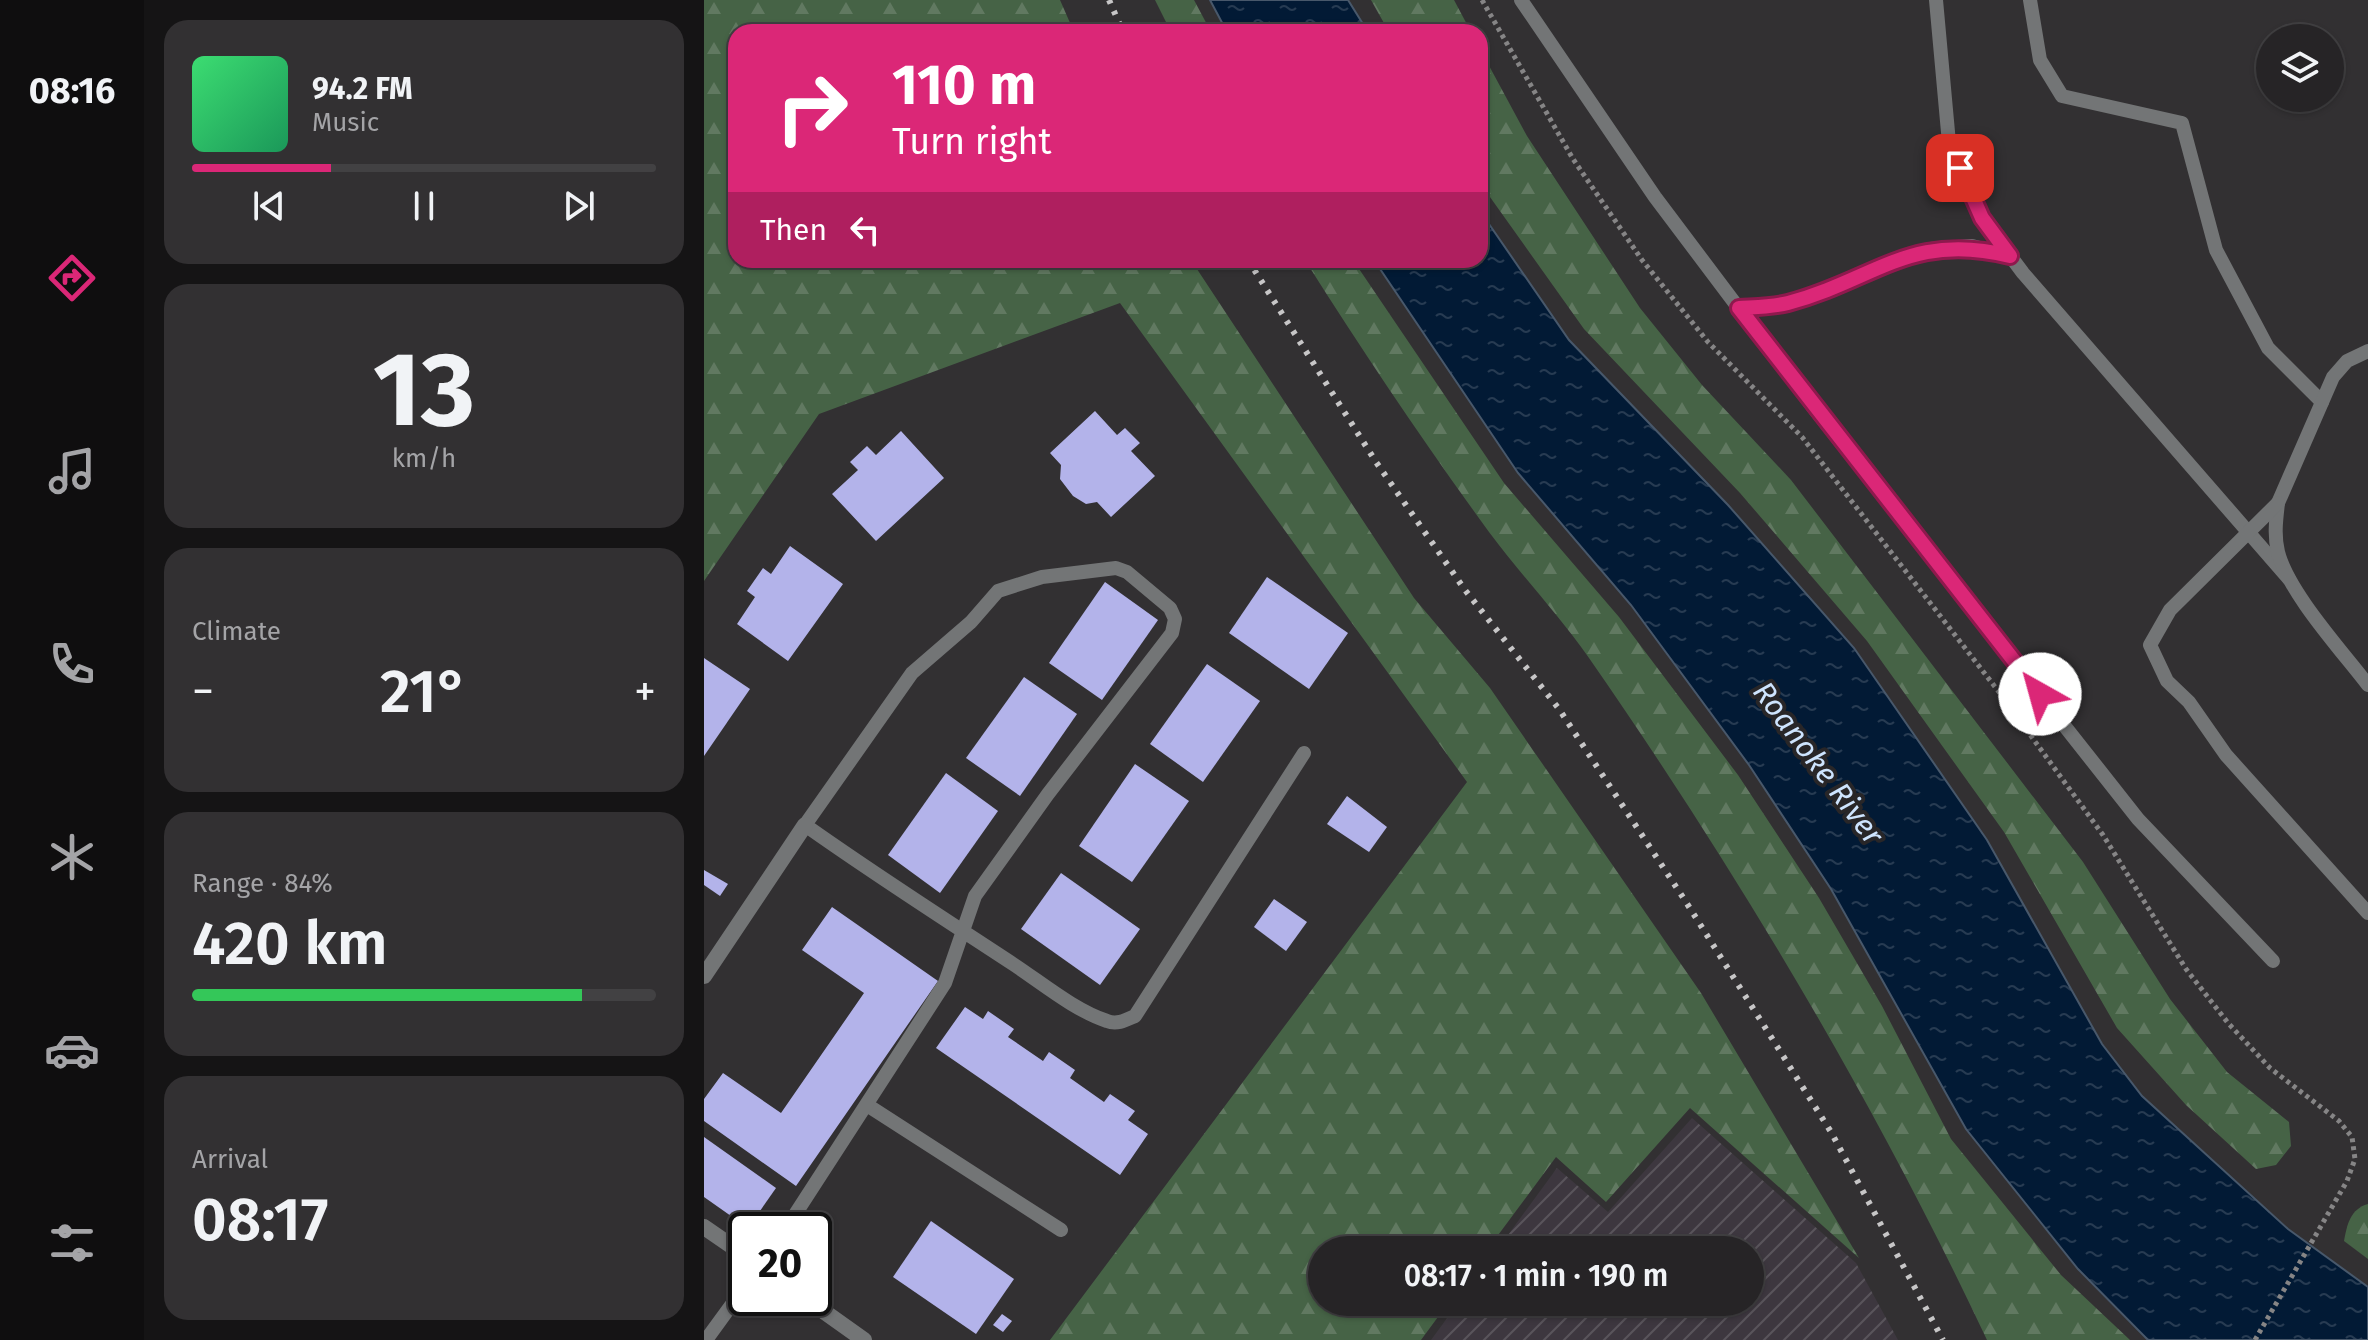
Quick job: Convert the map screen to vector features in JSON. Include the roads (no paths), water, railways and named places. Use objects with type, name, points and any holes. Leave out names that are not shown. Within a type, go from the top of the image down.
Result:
[{"type":"street","points":[[704,976],[805,825]]},
{"type":"street","points":[[704,1227],[728,1244]]},
{"type":"street","points":[[830,1316],[864,1340]]},
{"type":"lane","points":[[1521,0],[1655,197],[2138,819],[2273,961]]},
{"type":"lane","points":[[1936,0],[1949,143],[1982,218],[2010,256],[2289,579],[2368,685]]},
{"type":"lane","points":[[2030,0],[2040,60],[2062,96],[2182,123],[2216,250],[2268,348],[2322,402]]},
{"type":"lane","points":[[1739,308],[1787,304],[1930,249],[1972,246],[2010,256]]},
{"type":"lane","points":[[2289,579],[2278,551],[2275,525],[2278,503],[2333,377],[2347,361],[2368,351]]},
{"type":"lane","points":[[2278,503],[2170,610],[2150,645],[2167,681],[2189,702],[2226,755],[2368,913]]},
{"type":"lane","points":[[797,1212],[945,983],[963,931],[975,896],[1048,794],[1172,633],[1175,619],[1170,608],[1127,572],[1116,568],[1042,577],[998,591],[971,622],[912,673],[805,825],[899,892],[963,931],[1109,1022],[1123,1022],[1135,1016],[1304,753]]},
{"type":"lane","points":[[867,1105],[1061,1230]]},
{"type":"lane","points":[[706,1340],[728,1310]]},
{"type":"water","points":[[1210,0],[1348,0],[1363,24],[1223,24]]},
{"type":"water","name":"Roanoke River","points":[[1488,223],[1569,340],[1728,505],[1854,648],[1987,840],[2102,1044],[2142,1096],[2288,1229],[2368,1287],[2368,1340],[2148,1340],[2078,1269],[1966,1129],[1831,889],[1749,765],[1631,605],[1518,473],[1379,268],[1488,268]]},
{"type":"railway","points":[[1109,0],[1120,24]]},
{"type":"railway","points":[[1253,268],[1376,462],[1465,590],[1559,709],[1686,902],[1831,1132],[1943,1340]]}]
